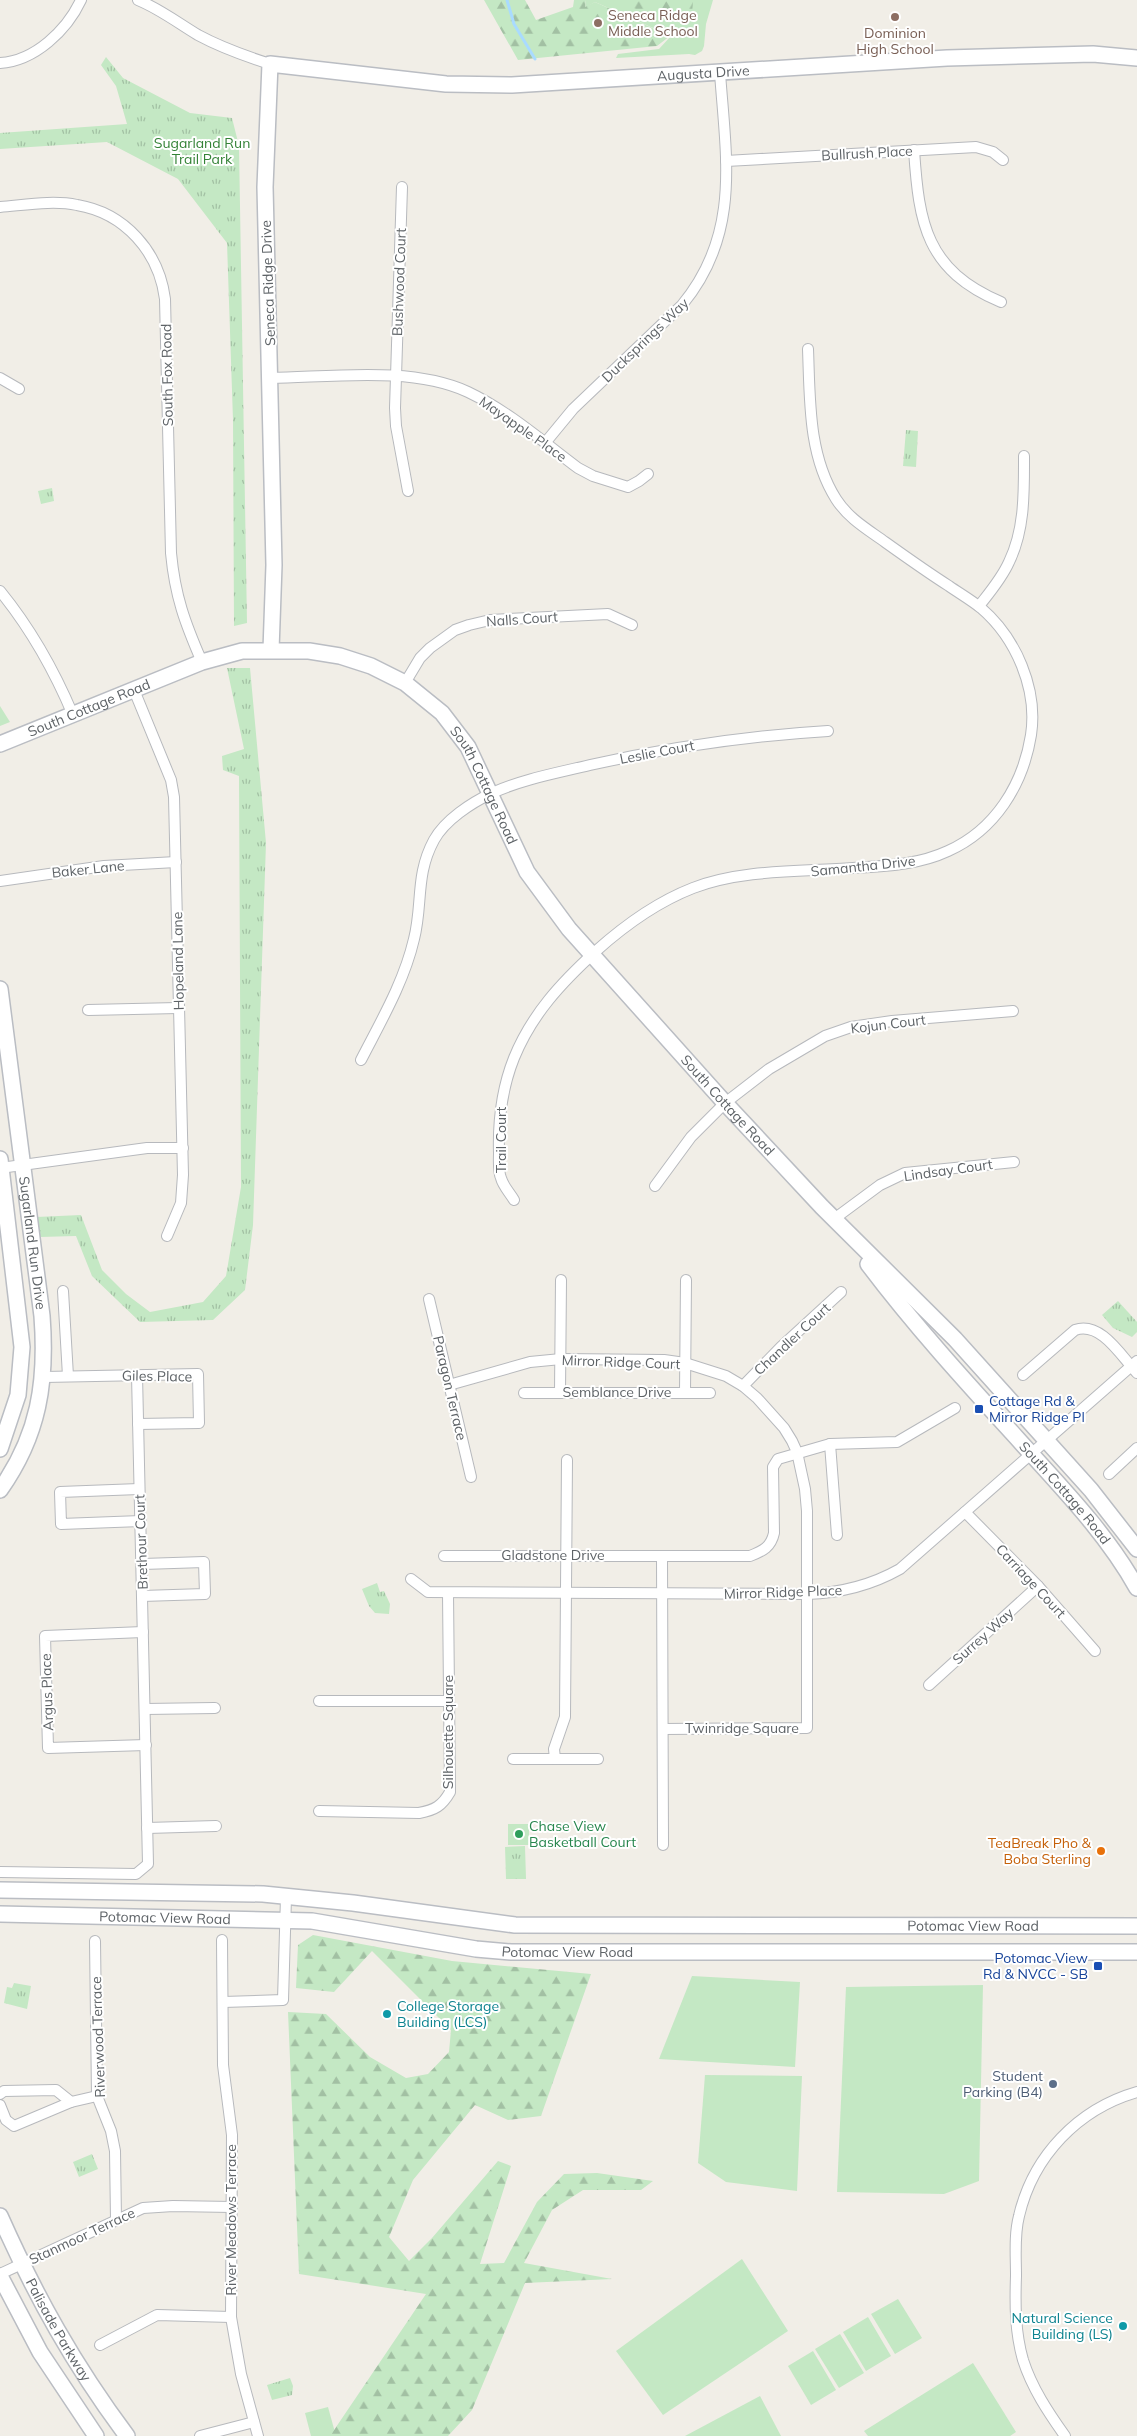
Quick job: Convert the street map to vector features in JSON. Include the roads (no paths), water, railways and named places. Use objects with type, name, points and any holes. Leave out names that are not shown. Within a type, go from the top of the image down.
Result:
[{"type":"street","points":[[0,63],[23,56],[46,44],[63,29],[81,0]]},
{"type":"street","points":[[138,0],[154,7],[197,34],[234,53],[270,64]]},
{"type":"street","name":"Augusta Drive","points":[[270,64],[446,84],[557,83],[977,56],[1093,54],[1137,58]]},
{"type":"street","name":"Seneca Ridge Drive","points":[[270,64],[265,187],[272,378],[274,564],[271,650]]},
{"type":"street","name":"Ducksprings Way","points":[[545,443],[573,409],[670,318],[695,289],[712,258],[720,234],[726,199],[726,161],[720,73]]},
{"type":"street","name":"Bullrush Place","points":[[726,161],[976,147],[993,152],[1003,160]]},
{"type":"street","points":[[914,150],[919,207],[930,240],[950,269],[962,281],[984,295],[1001,302]]},
{"type":"street","name":"Bushwood Court","points":[[402,188],[396,426],[408,491]]},
{"type":"street","name":"South Fox Road","points":[[0,207],[64,204],[94,209],[126,226],[154,260],[162,278],[165,300],[171,553],[174,582],[182,617],[202,662]]},
{"type":"street","name":"Samantha Drive","points":[[592,955],[642,915],[666,900],[693,888],[738,877],[914,862],[950,851],[985,827],[1002,808],[1021,773],[1031,734],[1032,714],[1030,694],[1020,660],[1000,628],[979,606],[855,521],[836,498],[825,477],[814,436],[808,349]]},
{"type":"street","name":"Mayapple Place","points":[[272,378],[396,376],[432,380],[466,392],[490,404],[578,468],[610,483],[628,486],[639,482],[648,474]]},
{"type":"street","points":[[0,378],[19,389]]},
{"type":"street","points":[[979,606],[999,580],[1016,546],[1022,515],[1024,456]]},
{"type":"street","points":[[0,591],[43,652],[58,679],[72,715]]},
{"type":"street","name":"Nalls Court","points":[[405,682],[420,658],[430,648],[454,630],[469,625],[490,620],[608,614],[632,625]]},
{"type":"street","name":"South Cottage Road","points":[[0,744],[202,662],[242,651],[309,651],[340,656],[371,666],[405,682],[442,713],[468,747],[491,794],[515,851],[527,872],[592,955],[725,1103],[834,1219],[955,1339],[1111,1513],[1137,1549]]},
{"type":"street","name":"Hopeland Lane","points":[[134,690],[171,780],[174,797],[183,1148],[181,1202],[168,1236]]},
{"type":"street","name":"Leslie Court","points":[[361,1060],[390,1005],[405,967],[417,925],[421,876],[430,849],[438,834],[454,817],[491,794],[547,775],[672,748],[758,735],[828,732]]},
{"type":"street","name":"Baker Lane","points":[[0,881],[104,866],[176,862]]},
{"type":"street","name":"Trail Court","points":[[514,1200],[500,1177],[500,1105],[509,1070],[522,1039],[537,1012],[558,987],[592,955]]},
{"type":"street","name":"Sugarland Run Drive","points":[[0,989],[42,1316],[44,1377],[33,1424],[19,1458],[0,1490]]},
{"type":"street","points":[[88,1010],[178,1008]]},
{"type":"street","name":"Kojun Court","points":[[655,1186],[691,1137],[743,1087],[800,1049],[826,1036],[851,1027],[892,1021],[1013,1011]]},
{"type":"street","points":[[0,1165],[23,1165],[147,1148],[183,1148]]},
{"type":"street","name":"Lindsay Court","points":[[834,1219],[880,1185],[905,1173],[1014,1162]]},
{"type":"street","name":"Sugarland Run Drive","points":[[0,1165],[22,1347],[18,1395],[0,1449]]},
{"type":"street","name":"South Cottage Road","points":[[834,1219],[908,1316],[1092,1522],[1118,1557],[1137,1588]]},
{"type":"street","points":[[560,1392],[561,1280]]},
{"type":"street","points":[[685,1392],[686,1280]]},
{"type":"street","points":[[63,1291],[68,1376]]},
{"type":"street","name":"Chandler Court","points":[[743,1386],[781,1347],[842,1292]]},
{"type":"street","name":"Paragon Terrace","points":[[429,1299],[471,1477]]},
{"type":"street","points":[[1023,1375],[1075,1330],[1083,1327],[1092,1328],[1100,1334],[1135,1367]]},
{"type":"street","name":"Mirror Ridge Court","points":[[449,1385],[530,1362],[561,1359],[664,1360],[685,1363],[711,1371],[743,1386],[764,1405],[784,1428],[797,1452],[808,1511],[807,1594]]},
{"type":"street","name":"Mirror Ridge Place","points":[[411,1579],[428,1592],[448,1593],[807,1594],[852,1590],[887,1577],[918,1555],[1046,1441],[1135,1367]]},
{"type":"street","name":"Giles Place","points":[[44,1377],[198,1374],[199,1423],[138,1424]]},
{"type":"street","name":"Brethour Court","points":[[0,1872],[136,1874],[148,1864],[142,1596],[143,1564],[139,1489],[137,1375]]},
{"type":"street","name":"Semblance Drive","points":[[524,1393],[710,1392]]},
{"type":"street","points":[[797,1452],[830,1444],[897,1442],[955,1408]]},
{"type":"street","points":[[830,1444],[837,1535]]},
{"type":"street","points":[[1109,1474],[1137,1448]]},
{"type":"street","name":"Gladstone Drive","points":[[444,1556],[750,1556],[762,1552],[772,1543],[774,1533],[773,1467],[778,1459],[797,1452]]},
{"type":"street","points":[[555,1759],[554,1749],[565,1717],[568,1593],[567,1460]]},
{"type":"street","points":[[139,1489],[60,1492],[61,1524],[141,1521]]},
{"type":"street","name":"Carriage Court","points":[[965,1512],[1038,1586],[1095,1651]]},
{"type":"street","points":[[662,1556],[663,1845]]},
{"type":"street","points":[[142,1596],[205,1594],[204,1562],[143,1564]]},
{"type":"street","name":"Surrey Way","points":[[928,1685],[1038,1586]]},
{"type":"street","name":"Silhouette Square","points":[[319,1811],[419,1813],[434,1810],[444,1804],[450,1792],[448,1593]]},
{"type":"street","name":"Twinridge Square","points":[[663,1729],[807,1728],[807,1594]]},
{"type":"street","name":"Argus Place","points":[[143,1632],[45,1636],[48,1748],[146,1745]]},
{"type":"street","points":[[319,1701],[448,1701]]},
{"type":"street","points":[[145,1710],[215,1708]]},
{"type":"street","points":[[513,1759],[598,1759]]},
{"type":"street","points":[[146,1828],[216,1826]]},
{"type":"street","name":"Potomac View Road","points":[[0,1890],[286,1897],[362,1904],[515,1925],[1137,1926]]},
{"type":"street","points":[[223,2002],[283,2000],[286,1897]]},
{"type":"street","name":"Potomac View Road","points":[[0,1914],[286,1920],[349,1927],[476,1949],[511,1952],[1137,1952]]},
{"type":"street","name":"River Meadows Terrace","points":[[222,1940],[223,2065],[232,2135],[231,2317],[241,2374],[258,2436]]},
{"type":"street","name":"Riverwood Terrace","points":[[96,1942],[97,2096],[111,2131],[115,2151],[116,2220]]},
{"type":"street","points":[[0,2094],[4,2091],[53,2089],[61,2092],[71,2102]]},
{"type":"street","points":[[1065,2436],[1035,2391],[1018,2343],[1015,2290],[1018,2217],[1036,2171],[1050,2149],[1068,2130],[1105,2104],[1137,2092]]},
{"type":"street","points":[[0,2105],[6,2120],[14,2126],[71,2102],[97,2096]]},
{"type":"street","name":"Stanmoor Terrace","points":[[0,2275],[143,2208],[173,2206],[232,2207]]},
{"type":"street","name":"Palisade Parkway","points":[[0,2216],[61,2340],[88,2382],[127,2436]]},
{"type":"street","name":"Palisade Parkway","points":[[0,2275],[40,2352],[96,2436]]},
{"type":"street","points":[[100,2345],[156,2315],[231,2317]]},
{"type":"street","points":[[200,2436],[254,2422]]},
{"type":"waterway","points":[[507,0],[514,24],[535,59]]},
{"type":"place","name":"Dominion High School","points":[[895,17]]},
{"type":"place","name":"Seneca Ridge Middle School","points":[[598,23]]},
{"type":"place","name":"Cottage Rd & Mirror Ridge Pl","points":[[979,1409]]},
{"type":"place","name":"Chase View Basketball Court","points":[[519,1834]]},
{"type":"place","name":"TeaBreak Pho & Boba Sterling","points":[[1101,1851]]},
{"type":"place","name":"Potomac View Rd & NVCC - SB","points":[[1098,1966]]},
{"type":"place","name":"College Storage Building (LCS)","points":[[387,2014]]},
{"type":"place","name":"Student Parking (B4)","points":[[1053,2084]]},
{"type":"place","name":"Natural Science Building (LS)","points":[[1123,2326]]},
{"type":"park label","name":"Sugarland Run Trail Park","points":[[202,152]]}]
